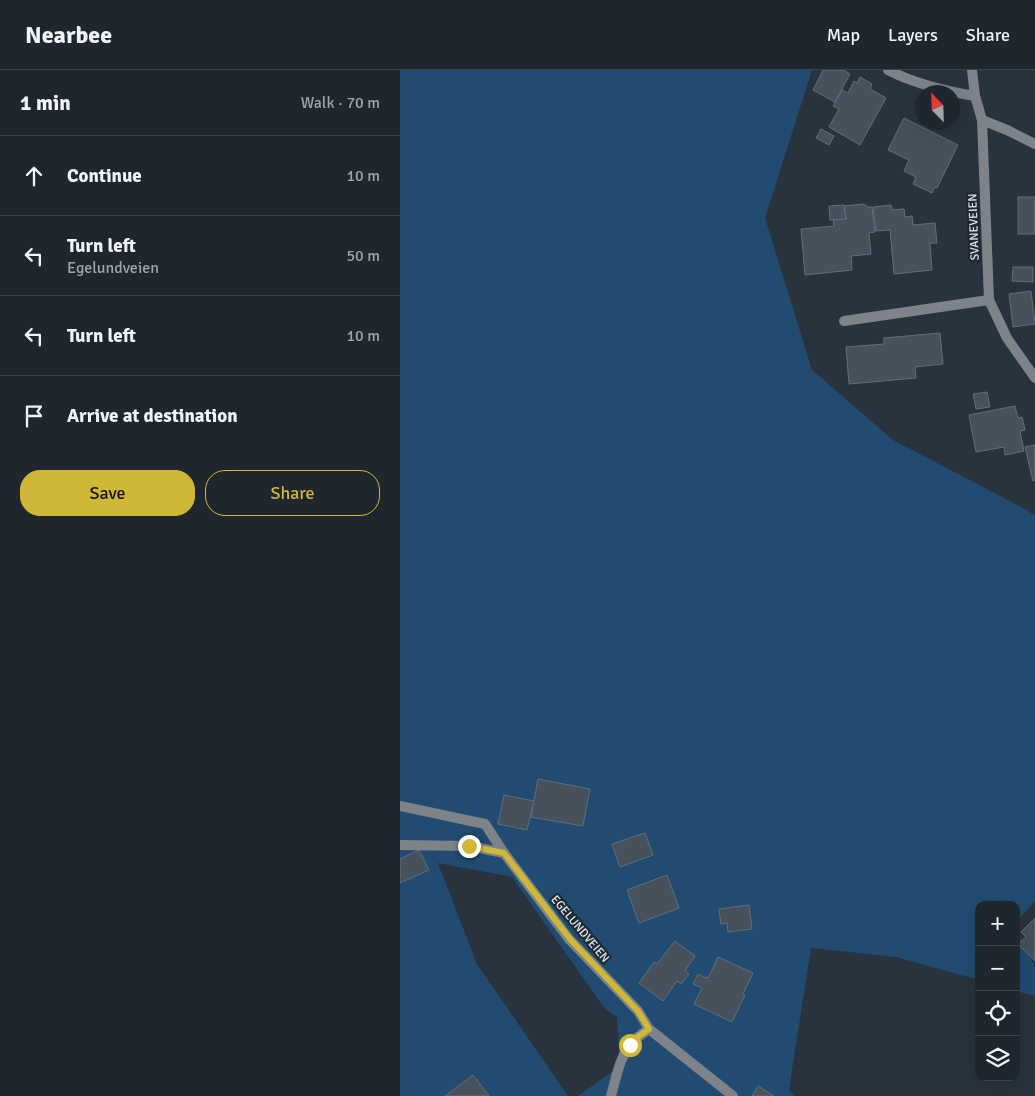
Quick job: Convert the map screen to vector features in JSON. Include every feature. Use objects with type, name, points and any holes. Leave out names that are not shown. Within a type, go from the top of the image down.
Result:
[{"type":"street","points":[[888,70],[899,76],[950,92],[975,96]]},
{"type":"street","name":"SVANEVEIEN","points":[[972,70],[975,96],[982,120],[989,300],[1006,338],[1035,378]]},
{"type":"street","points":[[982,120],[1008,130],[1035,144]]},
{"type":"street","points":[[844,320],[989,300]]},
{"type":"street","name":"EGELUNDVEIEN","points":[[400,806],[485,824],[504,853],[570,939],[638,1011],[649,1029],[733,1096]]},
{"type":"street","points":[[400,845],[469,846],[504,853]]},
{"type":"street","points":[[611,1096],[622,1060],[630,1045],[649,1029]]},
{"type":"shaded area","points":[[400,70],[812,70],[765,218],[812,370],[893,440],[1027,510],[1035,516],[1035,901],[1020,918],[1020,901],[975,901],[975,979],[896,957],[811,948],[789,1089],[794,1096],[578,1096],[620,1066],[617,1017],[605,1009],[512,877],[438,863],[477,964],[568,1096],[400,1096]]},
{"type":"shaded area","points":[[1020,937],[1035,967],[1035,996],[1020,992]]},
{"type":"building","points":[[823,70],[843,70],[850,74],[835,102],[813,90]]},
{"type":"building","points":[[860,77],[872,84],[870,89],[886,98],[860,145],[829,127],[839,109],[833,106],[842,90],[848,93],[854,81],[857,83]]},
{"type":"building","points":[[904,118],[915,124],[915,130],[928,130],[958,145],[937,188],[935,187],[932,193],[913,184],[916,177],[904,171],[909,160],[888,150]]},
{"type":"building","points":[[821,129],[834,136],[829,145],[816,138]]},
{"type":"building","points":[[1018,197],[1035,197],[1035,234],[1018,234]]},
{"type":"building","points":[[864,204],[872,207],[875,232],[869,233],[871,254],[851,256],[852,270],[805,275],[801,229],[834,226],[833,220],[846,219],[844,206]]},
{"type":"building","points":[[844,205],[846,219],[830,220],[829,206]]},
{"type":"building","points":[[891,205],[892,210],[904,209],[905,217],[912,216],[913,225],[935,223],[937,243],[930,243],[932,270],[894,274],[890,230],[876,231],[873,207]]},
{"type":"building","points":[[1013,267],[1033,267],[1033,282],[1012,281]]},
{"type":"building","points":[[1031,291],[1035,324],[1013,327],[1009,294]]},
{"type":"building","points":[[940,333],[943,364],[915,367],[916,378],[849,384],[846,347],[884,344],[884,338]]},
{"type":"building","points":[[987,392],[990,407],[976,409],[973,394]]},
{"type":"building","points":[[1015,406],[1018,418],[1022,417],[1025,430],[1020,431],[1024,451],[1005,455],[1004,447],[976,452],[969,415]]},
{"type":"building","points":[[1035,445],[1035,480],[1033,481],[1025,447]]},
{"type":"building","points":[[538,779],[590,789],[583,826],[531,817]]},
{"type":"building","points":[[504,795],[534,801],[527,830],[498,824]]},
{"type":"building","points":[[645,833],[653,855],[620,867],[612,844]]},
{"type":"building","points":[[419,850],[429,870],[400,883],[400,859]]},
{"type":"building","points":[[667,875],[679,908],[639,923],[627,890]]},
{"type":"building","points":[[749,905],[752,929],[728,932],[727,923],[721,924],[719,909]]},
{"type":"building","points":[[1035,918],[1035,961],[1020,946],[1020,942],[1026,937],[1021,932]]},
{"type":"building","points":[[675,941],[695,956],[685,971],[689,974],[681,984],[677,981],[663,1001],[639,983],[654,962],[657,964]]},
{"type":"building","points":[[718,957],[753,973],[732,1022],[694,1004],[702,988],[693,984],[698,974],[708,978]]},
{"type":"building","points":[[473,1075],[489,1096],[445,1096]]},
{"type":"building","points":[[758,1086],[774,1096],[752,1096]]},
{"type":"route","points":[[469,846],[504,853],[570,939],[638,1011],[649,1029],[630,1045]]}]
